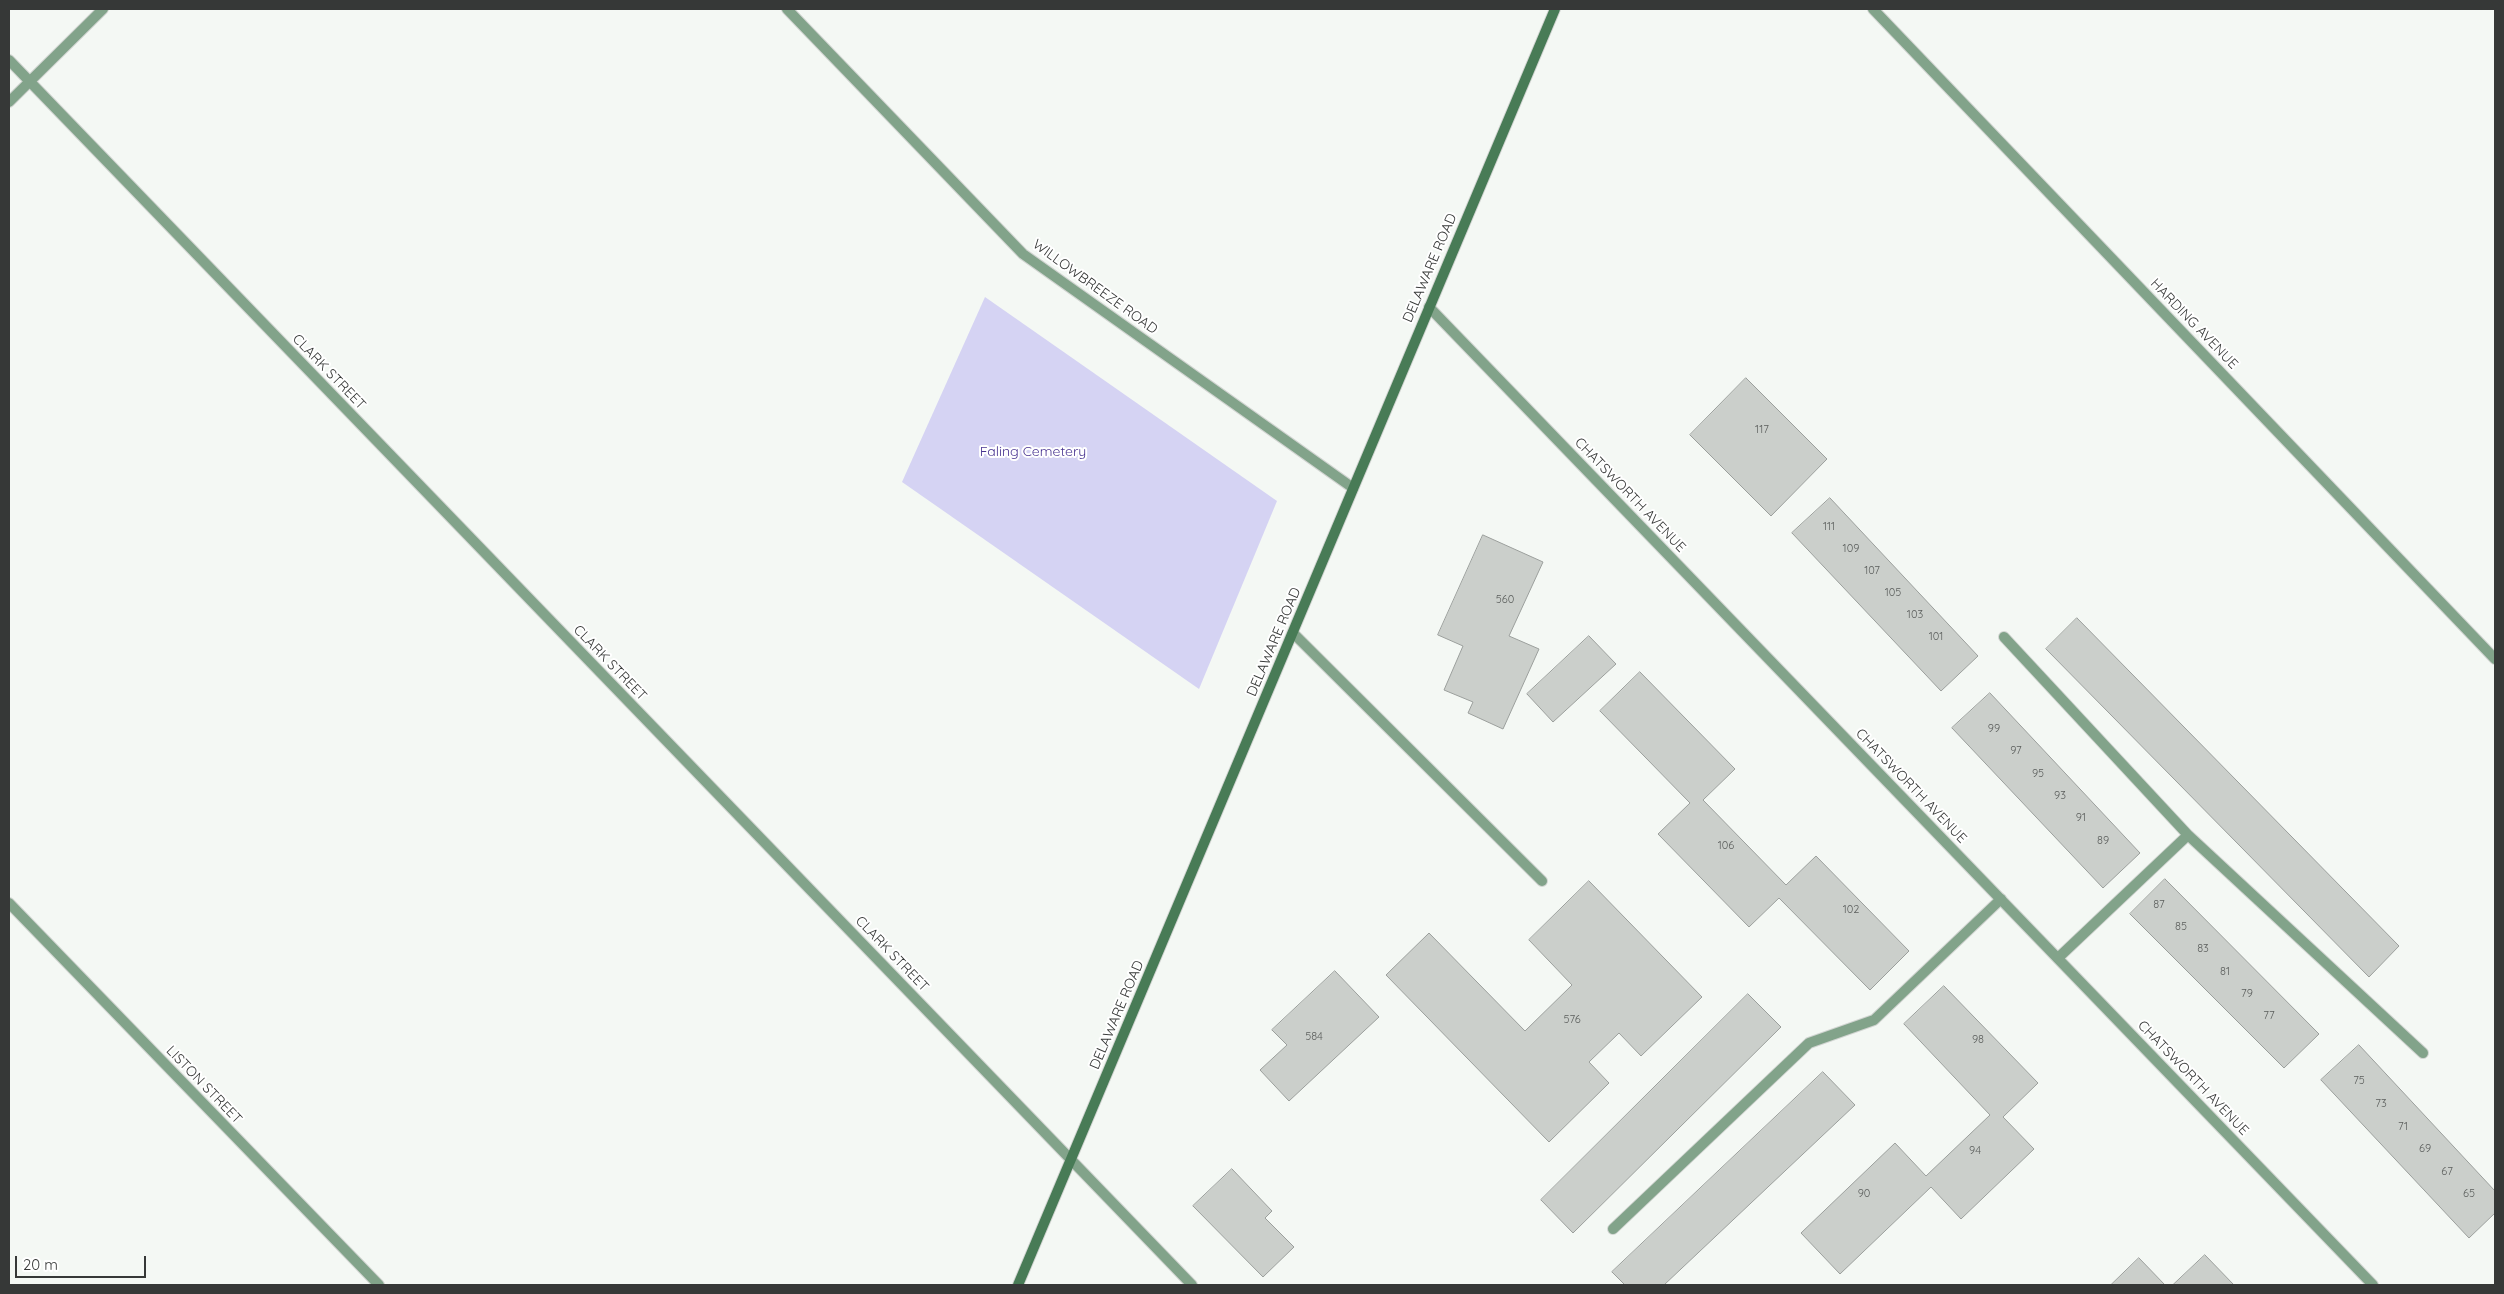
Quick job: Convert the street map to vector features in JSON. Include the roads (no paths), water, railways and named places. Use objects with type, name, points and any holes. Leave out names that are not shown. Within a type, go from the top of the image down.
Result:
[{"type":"street","points":[[9,102],[103,9]]},
{"type":"street","name":"WILLOWBREEZE ROAD","points":[[787,9],[1023,254],[1353,488]]},
{"type":"street","name":"DELAWARE ROAD","points":[[1018,1285],[1555,9]]},
{"type":"street","name":"HARDING AVENUE","points":[[1873,9],[2495,659]]},
{"type":"street","name":"CLARK STREET","points":[[9,60],[1192,1285]]},
{"type":"street","name":"CHATSWORTH AVENUE","points":[[1429,307],[2373,1285]]},
{"type":"street","points":[[1293,633],[1542,881]]},
{"type":"street","points":[[2004,636],[2188,835],[2423,1053]]},
{"type":"street","points":[[2058,958],[2188,835]]},
{"type":"street","points":[[1613,1229],[1809,1043],[1874,1020],[2001,899]]},
{"type":"street","name":"LISTON STREET","points":[[9,903],[379,1285]]},
{"type":"park label","name":"Faling Cemetery","points":[[1033,452]]}]
